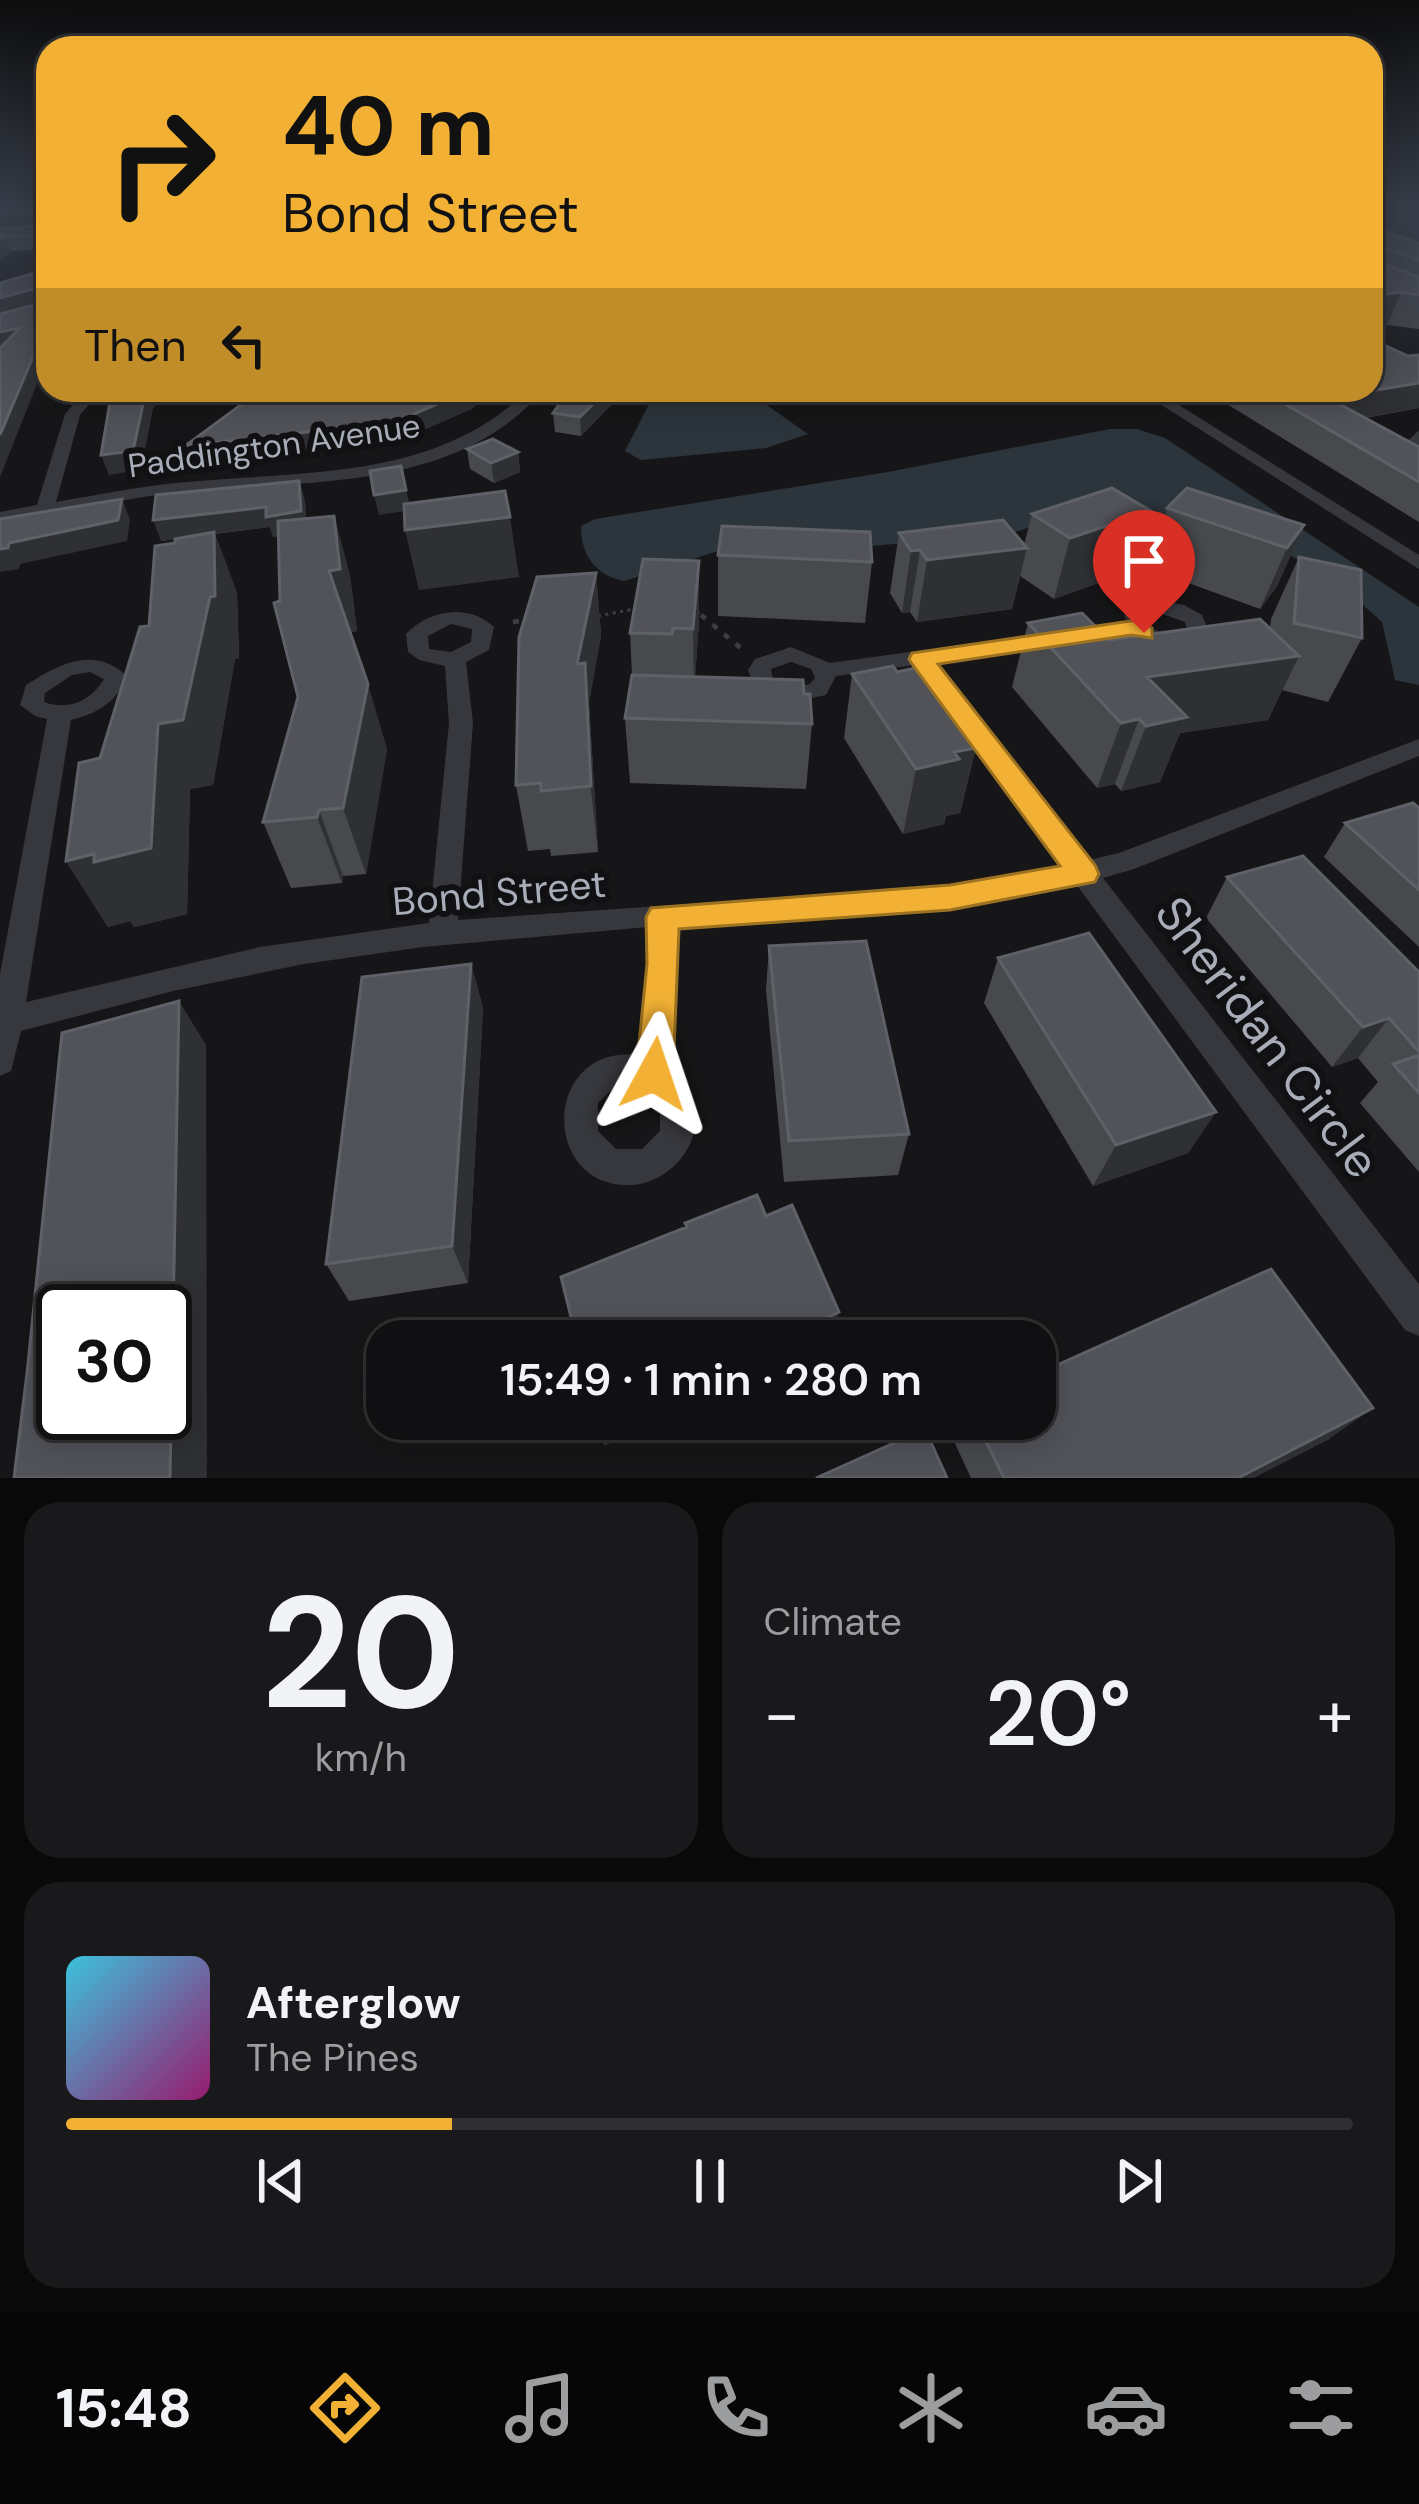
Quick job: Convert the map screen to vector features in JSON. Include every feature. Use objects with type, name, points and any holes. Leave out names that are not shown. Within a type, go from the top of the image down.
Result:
[{"type":"street","points":[[45,509],[74,414],[84,402]]},
{"type":"street","name":"Paddington Avenue","points":[[0,517],[175,488],[298,478],[421,458],[482,435],[525,402]]},
{"type":"street","points":[[1164,402],[1419,563]]},
{"type":"street","points":[[1419,434],[1411,446],[1419,455]]},
{"type":"street","points":[[825,671],[1137,627]]},
{"type":"street","points":[[443,933],[461,723],[455,658]]},
{"type":"street","name":"Sheridan Circle","points":[[921,659],[1419,1316]]},
{"type":"street","points":[[0,1061],[3,1022],[60,714]]},
{"type":"street","name":"Bond Street","points":[[3,1022],[239,964],[443,933],[950,898],[1084,874],[1162,849],[1419,747]]},
{"type":"street","points":[[654,1074],[664,964],[662,917]]},
{"type":"path","points":[[589,616],[648,606]]},
{"type":"path","points":[[684,607],[720,627],[743,650]]},
{"type":"path","points":[[513,622],[534,619]]},
{"type":"shaded area","points":[[762,402],[808,434],[766,448],[641,460],[625,451],[649,404]]},
{"type":"shaded area","points":[[1110,429],[1137,429],[1165,438],[1419,607],[1419,685],[1395,680],[1382,622],[1332,577],[1291,556],[1176,518],[1062,517],[1009,534],[825,550],[731,547],[624,581],[598,569],[584,546],[581,526],[595,519],[888,472]]},
{"type":"building","points":[[36,273],[36,288],[0,298],[0,283]]},
{"type":"building","points":[[1383,273],[1419,277],[1419,295],[1383,294]]},
{"type":"building","points":[[36,305],[36,352],[0,435],[0,348],[20,328],[0,332],[0,314]]},
{"type":"building","points":[[1383,345],[1408,356],[1419,355],[1419,383],[1383,389]]},
{"type":"building","points":[[110,402],[143,402],[133,451],[101,455]]},
{"type":"building","points":[[245,402],[442,402],[395,422],[185,446]]},
{"type":"building","points":[[561,402],[595,402],[580,417],[553,413]]},
{"type":"building","points":[[1282,402],[1335,402],[1419,447],[1419,482]]},
{"type":"building","points":[[493,439],[518,452],[491,463],[467,449]]},
{"type":"building","points":[[401,466],[406,490],[374,495],[370,471]]},
{"type":"building","points":[[299,481],[301,511],[266,517],[266,507],[153,520],[156,495]]},
{"type":"building","points":[[1112,488],[1151,511],[1070,538],[1032,514]]},
{"type":"building","points":[[1187,488],[1304,525],[1287,548],[1167,508]]},
{"type":"building","points":[[505,491],[510,517],[405,530],[404,504]]},
{"type":"building","points":[[122,499],[118,520],[9,543],[8,548],[0,549],[0,519]]},
{"type":"building","points":[[334,516],[340,569],[329,571],[368,684],[343,808],[319,810],[317,817],[263,822],[298,697],[274,603],[280,601],[278,521]]},
{"type":"building","points":[[1003,520],[1027,548],[927,560],[920,550],[911,551],[899,533]]},
{"type":"building","points":[[722,526],[870,532],[872,562],[718,555]]},
{"type":"building","points":[[214,532],[215,596],[210,597],[183,720],[158,724],[151,848],[94,862],[94,854],[66,861],[79,763],[100,758],[140,627],[149,626],[155,546]]},
{"type":"building","points":[[1299,557],[1361,570],[1362,638],[1294,623]]},
{"type":"building","points":[[643,559],[699,561],[693,629],[673,628],[672,634],[630,633]]},
{"type":"building","points":[[596,573],[577,664],[585,663],[591,786],[541,791],[541,783],[516,785],[519,637],[537,577]]},
{"type":"building","points":[[1082,613],[1109,640],[1260,619],[1299,656],[1147,677],[1187,717],[1146,726],[1139,719],[1121,723],[1028,623]]},
{"type":"building","points":[[893,666],[897,672],[916,668],[976,748],[954,752],[959,759],[916,769],[852,674]]},
{"type":"building","points":[[632,675],[803,680],[804,694],[810,694],[812,724],[625,718]]},
{"type":"building","points":[[1413,803],[1419,808],[1419,890],[1345,823]]},
{"type":"building","points":[[1303,856],[1419,972],[1419,1052],[1389,1018],[1363,1027],[1227,877]]},
{"type":"building","points":[[1089,933],[1216,1112],[1116,1145],[998,958]]},
{"type":"building","points":[[866,941],[909,1134],[789,1141],[769,946]]},
{"type":"building","points":[[471,964],[452,1246],[326,1264],[362,977]]},
{"type":"building","points":[[179,1001],[174,1284],[36,1284],[62,1033]]},
{"type":"building","points":[[1419,1055],[1419,1093],[1393,1064]]},
{"type":"building","points":[[757,1195],[766,1216],[792,1205],[839,1312],[822,1320],[572,1320],[561,1277],[687,1227],[685,1223]]},
{"type":"building","points":[[1271,1269],[1373,1408],[1238,1478],[1004,1478],[985,1440],[1056,1440],[1056,1366]]},
{"type":"building","points":[[36,1286],[36,1440],[171,1440],[170,1478],[14,1478]]},
{"type":"building","points":[[901,1440],[930,1440],[947,1478],[816,1478]]},
{"type":"route","points":[[654,1074],[664,964],[662,917],[950,898],[1084,874],[921,659],[1137,627],[1144,633]]}]
